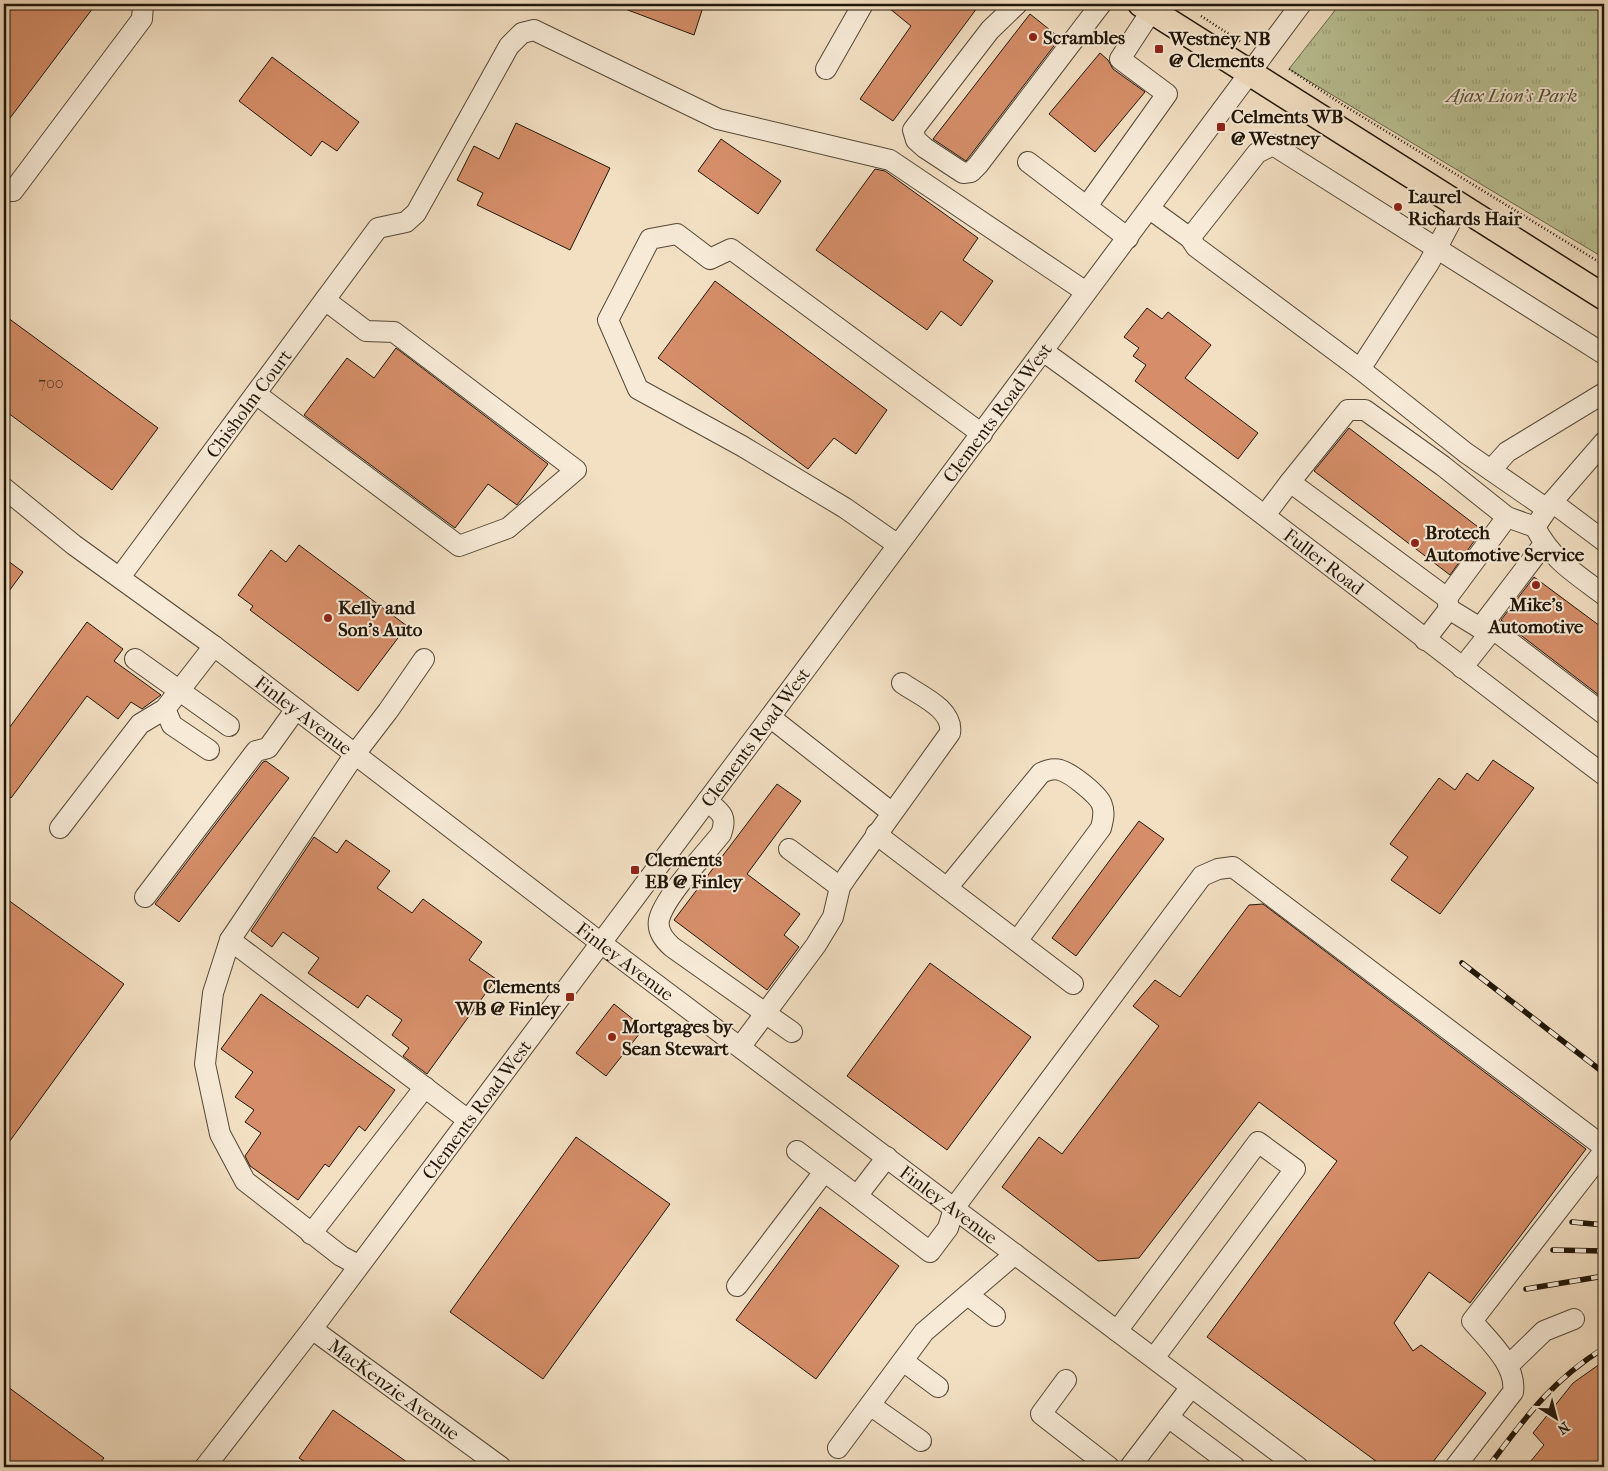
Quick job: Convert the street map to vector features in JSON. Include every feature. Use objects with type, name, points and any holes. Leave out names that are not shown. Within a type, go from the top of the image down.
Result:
[{"type":"main road","points":[[1147,7],[1604,297]]},
{"type":"street","points":[[4,191],[12,191],[142,19],[143,4]]},
{"type":"street","points":[[826,69],[862,4]]},
{"type":"street","points":[[1017,4],[990,30],[913,130],[916,140],[924,148],[963,172],[971,172],[978,165],[1100,4]]},
{"type":"street","name":"Clements Road West","points":[[205,1467],[312,1329],[358,1265],[1044,351],[1086,292],[1150,210],[1301,4]]},
{"type":"street","points":[[1087,206],[1167,94],[1120,59],[1147,7]]},
{"type":"street","name":"Chisholm Court","points":[[120,577],[378,228],[406,222],[416,213],[509,46],[522,33],[534,30],[718,118],[890,160],[1086,292]]},
{"type":"street","points":[[1190,238],[1258,153],[1273,145],[1604,354]]},
{"type":"street","points":[[1028,162],[1128,238]]},
{"type":"street","points":[[1360,369],[1436,249],[1459,206]]},
{"type":"street","points":[[1150,210],[1190,238],[1196,247],[1360,369],[1490,470],[1550,505],[1604,541]]},
{"type":"street","points":[[898,546],[844,508],[768,462],[638,389],[608,320],[650,239],[677,234],[710,259],[731,250],[982,434]]},
{"type":"street","points":[[256,394],[458,546],[508,528],[576,470],[394,332],[366,331],[325,300]]},
{"type":"street","name":"Fuller Road","points":[[1044,351],[1265,515],[1462,668],[1603,769]]},
{"type":"street","points":[[1490,470],[1507,452],[1604,393]]},
{"type":"street","points":[[1265,515],[1348,410],[1365,410],[1443,466],[1507,517],[1540,535],[1554,556],[1604,595]]},
{"type":"street","points":[[1462,668],[1487,629],[1540,535],[1550,505],[1604,442]]},
{"type":"street","points":[[1290,482],[1448,603],[1604,714]]},
{"type":"street","name":"Finley Avenue","points":[[4,488],[74,546],[120,577],[214,646],[601,943],[741,1046],[1154,1358],[1292,1465]]},
{"type":"street","points":[[1425,640],[1507,517]]},
{"type":"street","points":[[60,828],[140,724],[165,709],[214,646]]},
{"type":"street","points":[[136,659],[228,726]]},
{"type":"street","points":[[358,1265],[340,1256],[245,1181],[220,1134],[206,1064],[213,993],[230,940],[355,754],[424,659]]},
{"type":"street","points":[[741,1046],[816,945],[833,917],[840,887],[876,834],[950,733],[952,724],[948,715],[902,683]]},
{"type":"street","points":[[165,709],[172,724],[209,750]]},
{"type":"street","points":[[145,896],[256,751],[268,748],[296,709]]},
{"type":"street","points":[[770,717],[892,812]]},
{"type":"street","points":[[947,888],[1041,773],[1050,769],[1060,770],[1072,776],[1096,795],[1102,804],[1104,817],[1100,828],[1017,941]]},
{"type":"street","points":[[707,801],[721,812],[725,820],[724,826],[721,834],[672,896],[662,912],[659,922],[660,931],[664,940],[672,947],[792,1032]]},
{"type":"street","points":[[876,834],[1073,984]]},
{"type":"street","points":[[789,849],[840,887]]},
{"type":"street","points":[[797,1151],[930,1252],[948,1228],[954,1208],[1202,876],[1218,869],[1233,868],[1604,1147]]},
{"type":"street","points":[[230,940],[468,1120]]},
{"type":"street","points":[[312,1234],[424,1087]]},
{"type":"street","points":[[1117,1331],[1258,1142],[1295,1169],[1154,1358]]},
{"type":"street","points":[[1455,1467],[1512,1392],[1514,1383],[1508,1366],[1472,1321],[1604,1151]]},
{"type":"street","points":[[857,1196],[887,1157]]},
{"type":"street","points":[[736,1286],[824,1172]]},
{"type":"street","points":[[838,1448],[924,1332],[1015,1254]]},
{"type":"street","points":[[968,1295],[995,1316]]},
{"type":"street","points":[[1508,1366],[1544,1331],[1574,1319]]},
{"type":"street","name":"MacKenzie Avenue","points":[[312,1329],[501,1467]]},
{"type":"street","points":[[902,1361],[938,1388]]},
{"type":"street","points":[[1066,1380],[1041,1414],[1109,1467]]},
{"type":"street","points":[[1130,1467],[1192,1387]]},
{"type":"street","points":[[870,1405],[921,1441]]},
{"type":"street","points":[[1168,1417],[1235,1467]]},
{"type":"path","points":[[1196,13],[1241,42]]},
{"type":"path","points":[[1290,69],[1340,103],[1604,265]]},
{"type":"green space","name":"Ajax Lion's Park","points":[[1340,4],[1604,4],[1604,258],[1289,69]]},
{"type":"building","points":[[4,4],[96,4],[4,126]]},
{"type":"building","points":[[612,4],[704,4],[694,35]]},
{"type":"building","points":[[884,4],[980,4],[893,121],[860,99],[911,26]]},
{"type":"building","points":[[1030,14],[1060,38],[966,161],[933,139]]},
{"type":"building","points":[[1100,53],[1108,60],[1113,69],[1145,92],[1095,152],[1049,114]]},
{"type":"building","points":[[272,57],[359,122],[337,151],[322,141],[311,156],[239,101]]},
{"type":"building","points":[[516,123],[610,168],[570,250],[477,205],[483,193],[457,180],[474,146],[499,159]]},
{"type":"building","points":[[721,139],[781,181],[758,214],[698,171]]},
{"type":"building","points":[[875,169],[885,171],[978,238],[963,260],[993,281],[961,326],[941,311],[927,330],[816,250]]},
{"type":"building","points":[[715,281],[887,410],[856,454],[834,438],[808,469],[658,358]]},
{"type":"building","points":[[1147,308],[1162,319],[1168,312],[1211,345],[1185,378],[1258,433],[1238,459],[1135,381],[1146,365],[1133,356],[1139,348],[1124,337]]},
{"type":"building","points":[[4,315],[158,428],[112,490],[4,410]]},
{"type":"building","points":[[396,348],[548,464],[517,505],[488,484],[455,528],[304,415],[347,358],[374,378]]},
{"type":"building","points":[[1349,428],[1482,530],[1450,575],[1314,471]]},
{"type":"building","name":"Kelly and Son's Auto","points":[[299,545],[407,626],[358,691],[250,610],[253,606],[238,595],[271,550],[286,562]]},
{"type":"building","points":[[4,558],[23,572],[4,598]]},
{"type":"building","points":[[1534,577],[1604,629],[1604,699],[1501,620]]},
{"type":"building","points":[[87,622],[123,649],[114,661],[161,695],[142,709],[131,702],[118,719],[87,696],[11,798],[4,793],[4,735]]},
{"type":"building","points":[[1493,760],[1534,788],[1440,914],[1391,880],[1408,857],[1390,844],[1439,778],[1455,790],[1467,773],[1478,781]]},
{"type":"building","points":[[266,761],[289,778],[179,922],[155,904],[263,762]]},
{"type":"building","points":[[777,784],[801,801],[747,874],[800,914],[784,935],[799,947],[767,990],[674,920]]},
{"type":"building","points":[[1139,821],[1164,839],[1076,956],[1052,938]]},
{"type":"building","points":[[314,837],[337,853],[346,840],[390,871],[377,888],[412,913],[423,899],[482,942],[469,960],[496,979],[427,1074],[403,1056],[409,1048],[392,1035],[402,1020],[367,995],[358,1008],[308,973],[319,958],[283,932],[272,947],[251,931]]},
{"type":"building","points":[[4,897],[124,984],[4,1149]]},
{"type":"building","points":[[1263,904],[1586,1149],[1470,1303],[1429,1272],[1394,1323],[1413,1351],[1421,1345],[1486,1393],[1429,1467],[1384,1467],[1207,1337],[1337,1161],[1259,1102],[1139,1258],[1098,1261],[1002,1187],[1039,1137],[1062,1154],[1159,1026],[1133,1006],[1155,980],[1180,997],[1249,905]]},
{"type":"building","points":[[930,963],[1031,1037],[947,1150],[847,1076]]},
{"type":"building","points":[[261,994],[395,1090],[365,1131],[359,1126],[329,1167],[325,1164],[298,1200],[250,1166],[245,1156],[261,1133],[245,1122],[254,1110],[235,1097],[253,1072],[221,1049]]},
{"type":"building","points":[[614,1004],[644,1028],[606,1076],[576,1053]]},
{"type":"building","points":[[576,1137],[670,1204],[543,1379],[450,1312]]},
{"type":"building","points":[[820,1207],[899,1266],[816,1379],[736,1320]]},
{"type":"building","points":[[1604,1361],[1604,1467],[1526,1467],[1544,1445],[1533,1433],[1573,1383]]},
{"type":"building","points":[[4,1384],[104,1458],[97,1467],[4,1467]]},
{"type":"building","points":[[333,1410],[414,1467],[313,1467],[299,1458]]},
{"type":"railway","points":[[1462,963],[1604,1073]]},
{"type":"railway","points":[[1572,1222],[1604,1225]]},
{"type":"railway","points":[[1553,1250],[1604,1251]]},
{"type":"railway","points":[[1526,1289],[1604,1276]]},
{"type":"railway","points":[[1488,1467],[1540,1401],[1568,1374],[1604,1348]]},
{"type":"place","name":"Scrambles","points":[[1033,37]]},
{"type":"place","name":"Westney NB @ Clements","points":[[1159,49]]},
{"type":"place","name":"Celments WB @ Westney","points":[[1221,127]]},
{"type":"place","name":"Laurel Richards Hair","points":[[1398,207]]},
{"type":"place","name":"Brotech Automotive Service","points":[[1415,543]]},
{"type":"place","name":"Mike's Automotive","points":[[1536,585]]},
{"type":"place","name":"Kelly and Son's Auto","points":[[328,618]]},
{"type":"place","name":"Clements EB @ Finley","points":[[635,870]]},
{"type":"place","name":"Clements WB @ Finley","points":[[570,997]]},
{"type":"place","name":"Mortgages by Sean Stewart","points":[[612,1037]]}]
